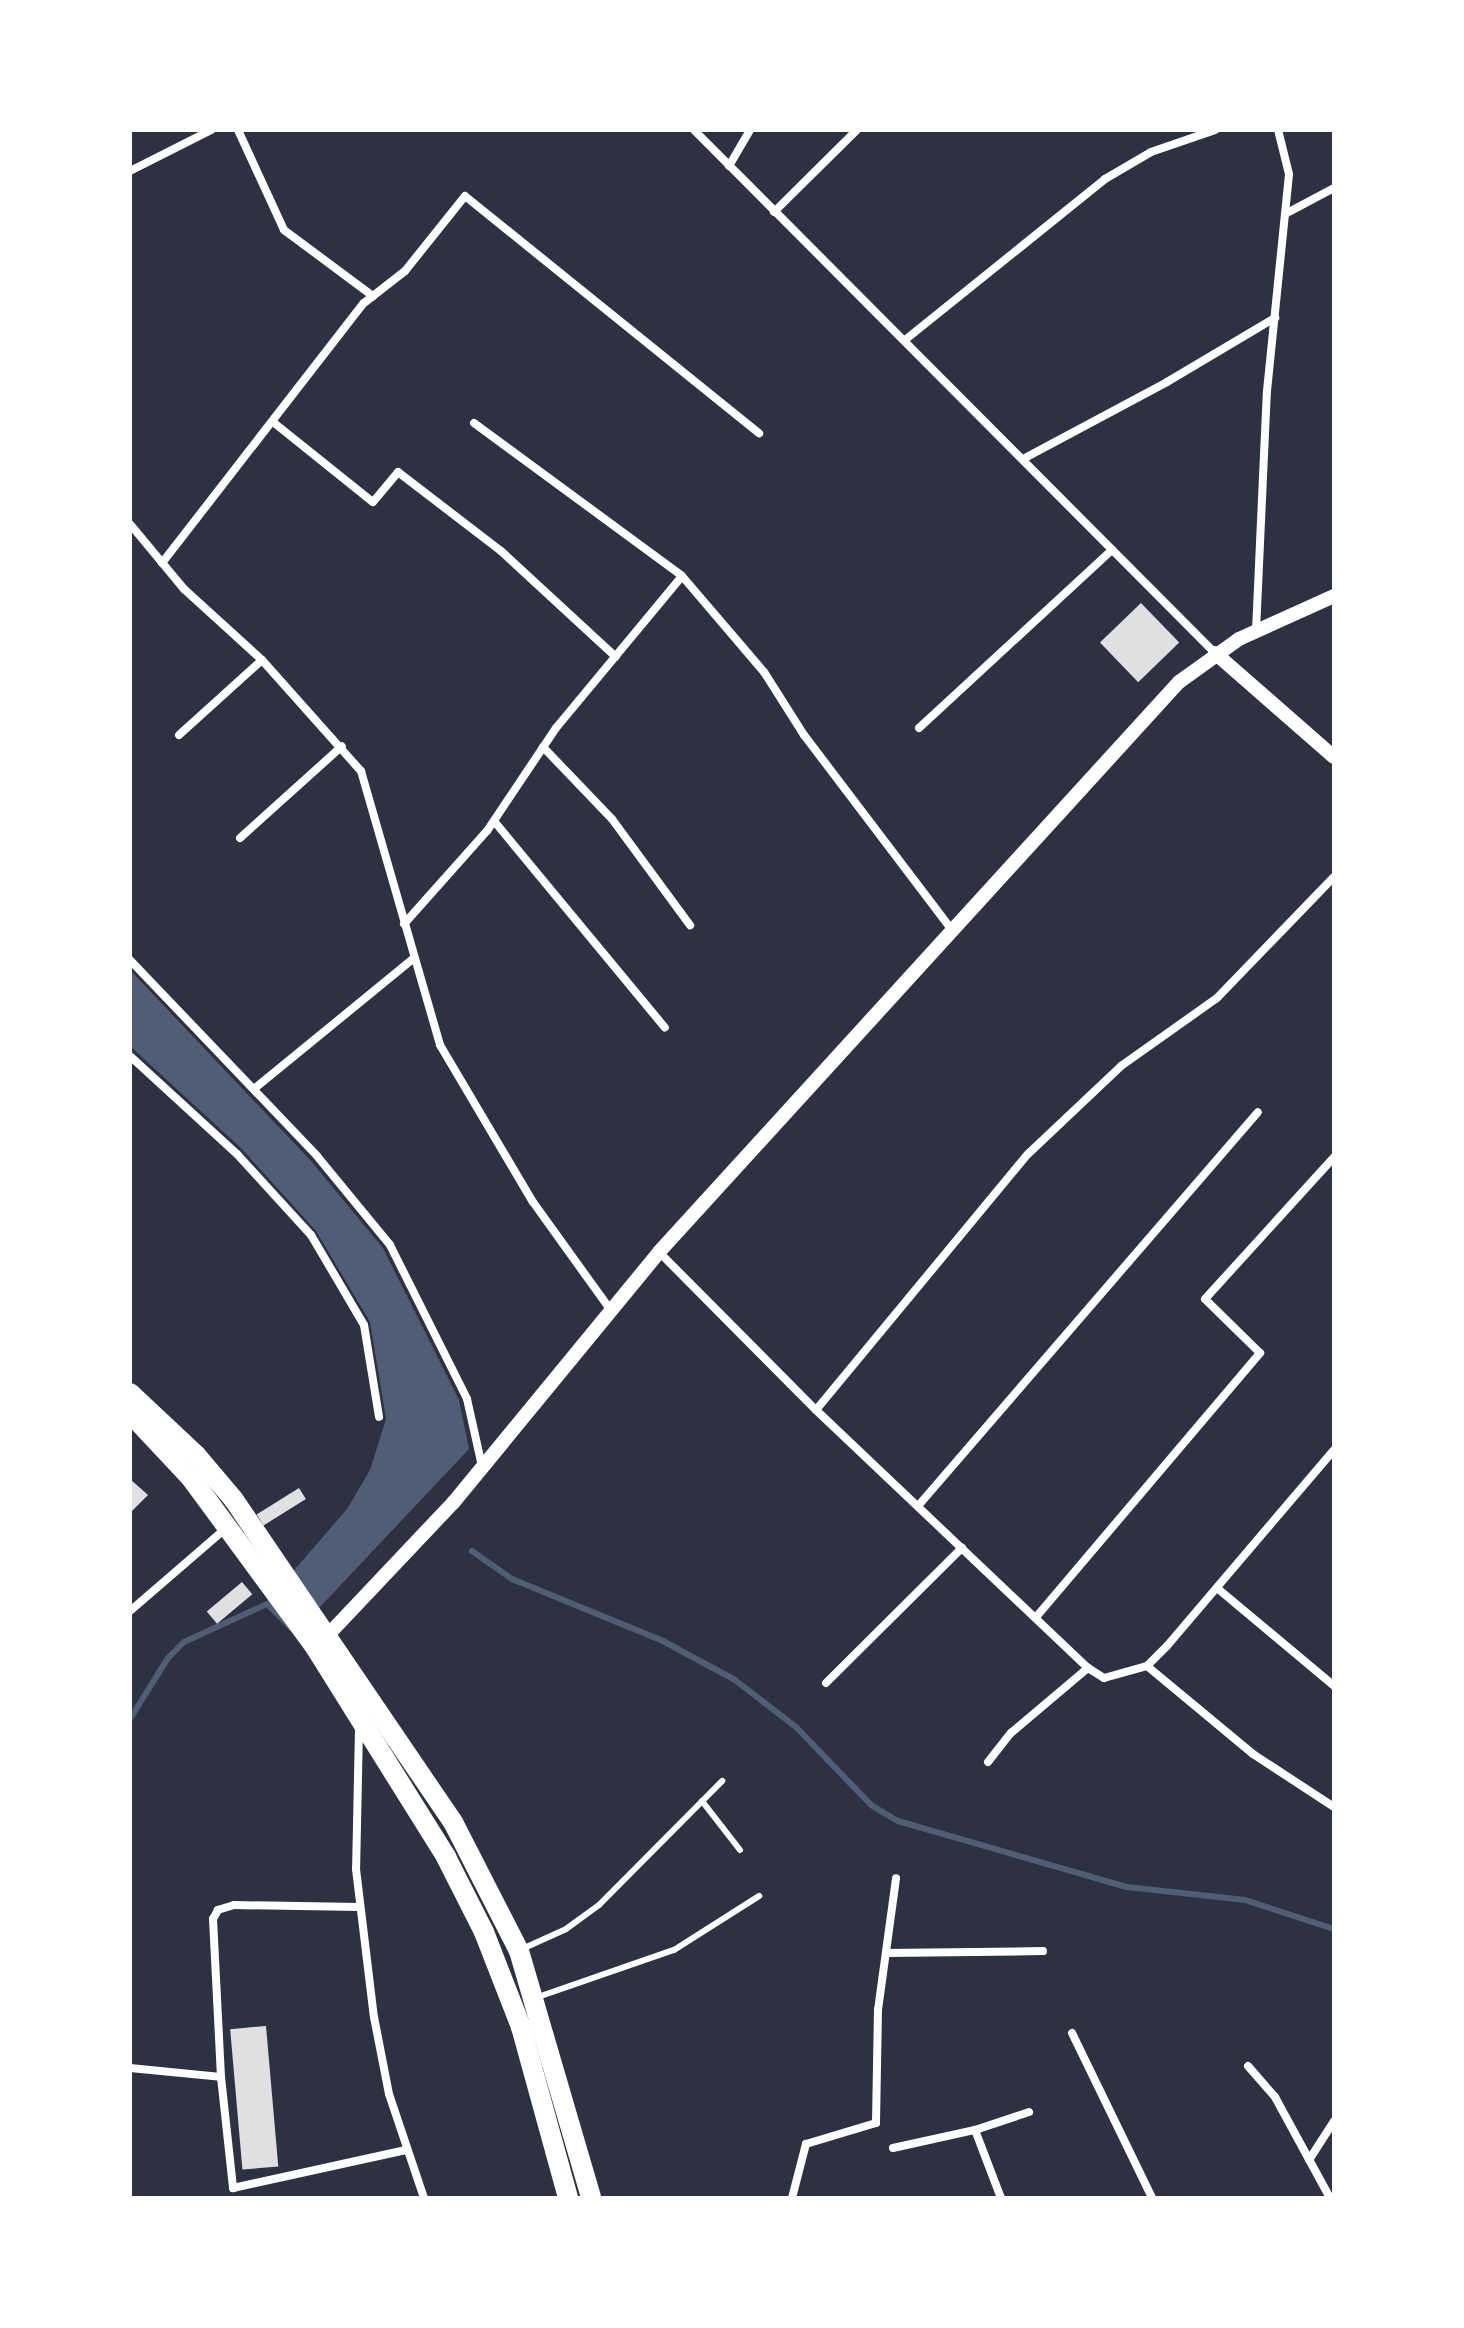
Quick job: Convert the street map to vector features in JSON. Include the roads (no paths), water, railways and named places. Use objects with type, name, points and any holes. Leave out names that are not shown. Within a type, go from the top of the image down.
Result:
[{"type":"main road","points":[[130,1393],[209,1470],[263,1565]]},
{"type":"main road","points":[[131,1417],[173,1457],[227,1528],[263,1565],[317,1635],[359,1716],[484,1932],[521,2027],[568,2198]]},
{"type":"main road","points":[[317,1635],[343,1656],[453,1822],[519,1951],[591,2198]]},
{"type":"street","points":[[130,171],[211,130]]},
{"type":"street","points":[[238,130],[284,230],[373,296]]},
{"type":"street","points":[[694,130],[1215,653],[1334,757]]},
{"type":"street","points":[[729,166],[750,130]]},
{"type":"street","points":[[774,212],[857,130]]},
{"type":"street","points":[[905,340],[1105,179],[1151,152],[1215,130]]},
{"type":"street","points":[[1256,631],[1275,318],[1289,174],[1278,130]]},
{"type":"street","points":[[1285,214],[1334,188]]},
{"type":"street","points":[[162,563],[373,296],[405,271],[465,196],[759,433]]},
{"type":"street","points":[[1023,459],[1275,318]]},
{"type":"street","points":[[273,422],[373,502],[398,472],[501,551],[616,657]]},
{"type":"street","points":[[474,423],[682,576],[764,672],[804,735],[950,927]]},
{"type":"street","points":[[130,524],[162,563],[262,660],[342,746],[368,786],[431,1022],[460,1082],[539,1212],[610,1309]]},
{"type":"street","points":[[919,728],[1112,550]]},
{"type":"street","points":[[404,924],[494,821],[543,747],[682,576]]},
{"type":"street","points":[[317,1635],[402,1562],[659,1252],[950,927],[1179,682],[1215,653],[1334,596]]},
{"type":"street","points":[[179,735],[262,660]]},
{"type":"street","points":[[240,838],[342,746]]},
{"type":"street","points":[[543,747],[612,819],[690,925]]},
{"type":"street","points":[[494,821],[665,1028]]},
{"type":"street","points":[[816,1410],[1028,1154],[1121,1066],[1217,998],[1334,877]]},
{"type":"street","points":[[254,1089],[413,959]]},
{"type":"street","points":[[130,960],[254,1089],[390,1245],[467,1399],[482,1466]]},
{"type":"street","points":[[130,1056],[237,1154],[311,1235],[364,1325],[379,1417]]},
{"type":"street","points":[[918,1506],[1258,1112]]},
{"type":"street","points":[[1037,1616],[1260,1353],[1205,1299],[1334,1157]]},
{"type":"street","points":[[659,1252],[816,1410],[1037,1616],[1088,1668],[1117,1678],[1147,1666],[1334,1450]]},
{"type":"street","points":[[130,1611],[227,1528]]},
{"type":"street","points":[[826,1683],[962,1548]]},
{"type":"street","points":[[1217,1588],[1334,1686]]},
{"type":"street","points":[[1147,1666],[1253,1754],[1334,1807]]},
{"type":"street","points":[[988,1762],[1011,1733],[1088,1668]]},
{"type":"street","points":[[359,1716],[359,1907],[380,2057],[406,2150],[424,2198]]},
{"type":"street","points":[[792,2198],[806,2144],[876,2123],[878,2010],[896,1878]]},
{"type":"street","points":[[359,1907],[234,1905],[218,1910],[213,1919],[221,2077],[233,2188],[406,2150]]},
{"type":"street","points":[[886,1953],[1043,1951]]},
{"type":"street","points":[[1072,2033],[1152,2198]]},
{"type":"street","points":[[1248,2066],[1275,2097],[1330,2198]]},
{"type":"street","points":[[130,2068],[221,2077]]},
{"type":"street","points":[[893,2148],[975,2130],[1029,2112]]},
{"type":"street","points":[[1309,2160],[1334,2121]]},
{"type":"street","points":[[975,2130],[1001,2198]]},
{"type":"lane","points":[[519,1951],[582,1919],[722,1781]]},
{"type":"lane","points":[[702,1801],[740,1850]]},
{"type":"lane","points":[[535,1998],[674,1950],[759,1896]]},
{"type":"water","points":[[130,970],[311,1161],[383,1248],[459,1400],[469,1449],[320,1607],[290,1631],[264,1605],[347,1509],[370,1470],[386,1419],[370,1322],[316,1231],[242,1149],[130,1046]]},
{"type":"waterway","points":[[472,1551],[512,1579],[663,1641],[735,1680],[797,1728],[871,1805],[898,1821],[1127,1887],[1245,1900],[1334,1929]]},
{"type":"waterway","points":[[130,1719],[168,1658],[184,1642],[269,1603]]}]
